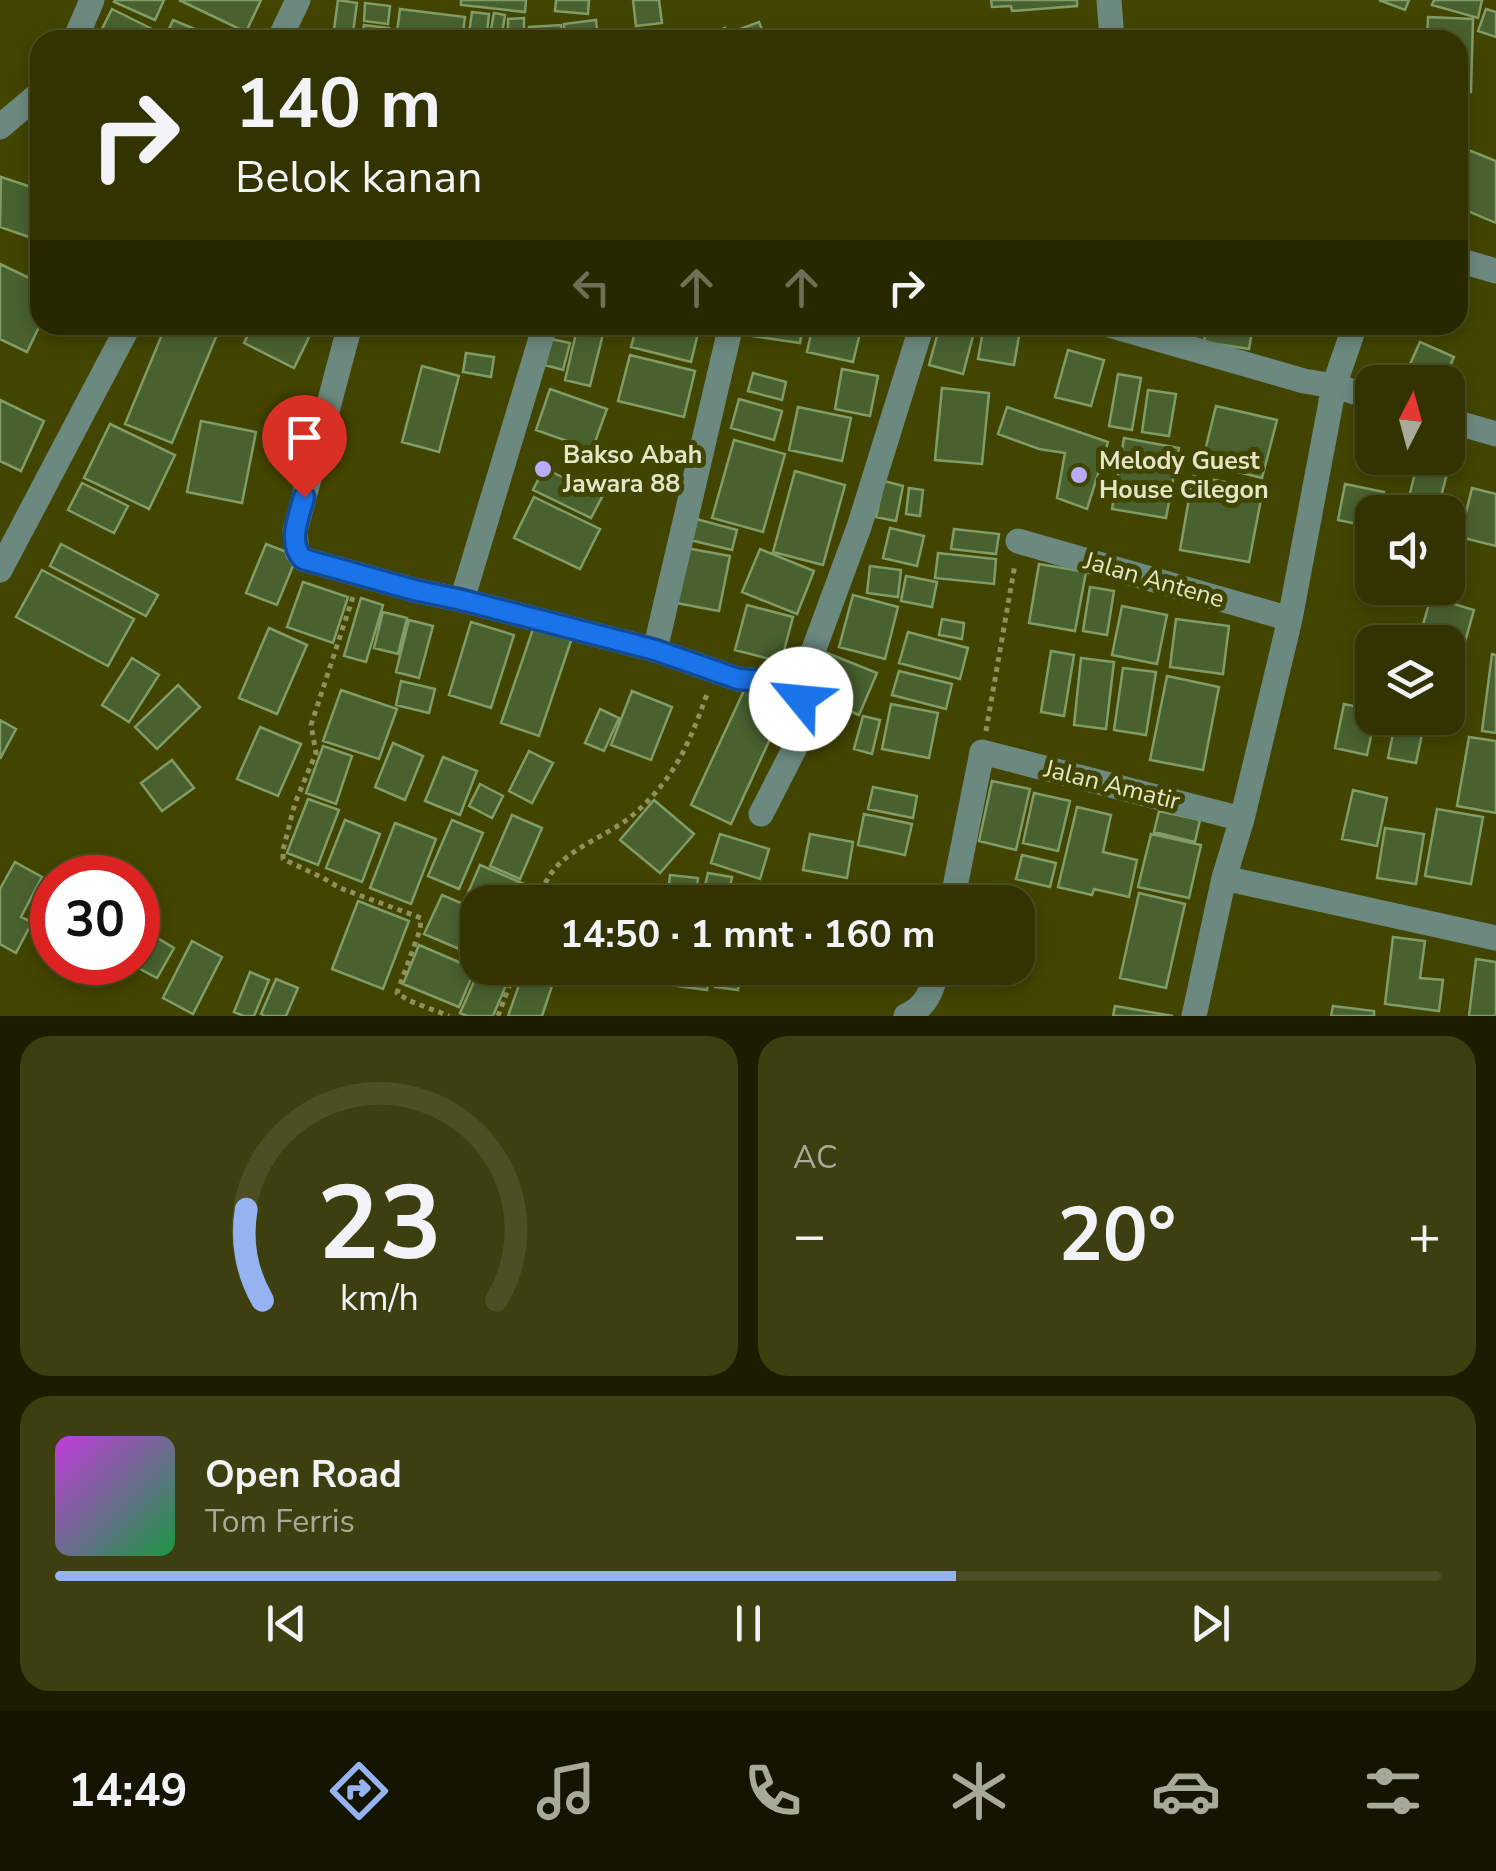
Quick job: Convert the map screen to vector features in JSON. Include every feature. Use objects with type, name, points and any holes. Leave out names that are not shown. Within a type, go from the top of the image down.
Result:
[{"type":"street","points":[[78,30],[92,0]]},
{"type":"street","points":[[284,30],[298,0]]},
{"type":"street","points":[[1109,0],[1111,30]]},
{"type":"street","points":[[2,124],[30,101]]},
{"type":"street","points":[[1468,263],[1496,271]]},
{"type":"street","points":[[0,570],[123,335]]},
{"type":"street","points":[[347,335],[296,531],[294,544],[303,559],[655,650],[738,679],[801,684]]},
{"type":"street","points":[[462,600],[542,335]]},
{"type":"street","points":[[655,650],[728,335]]},
{"type":"street","points":[[761,814],[806,726],[801,684],[858,527],[919,335]]},
{"type":"street","points":[[1144,335],[1355,393]]},
{"type":"street","points":[[1194,1016],[1224,878],[1290,619],[1334,386],[1352,335]]},
{"type":"street","points":[[1465,425],[1496,434]]},
{"type":"street","name":"Jalan Antene","points":[[1018,542],[1290,619]]},
{"type":"street","points":[[955,885],[982,752]]},
{"type":"street","name":"Jalan Amatir","points":[[982,752],[1242,818]]},
{"type":"street","points":[[1224,878],[1496,938]]},
{"type":"street","points":[[906,1016],[922,1007],[933,985]]},
{"type":"path","points":[[982,752],[1018,542]]},
{"type":"path","points":[[360,575],[312,725],[316,753],[295,803],[283,860],[340,888],[421,918],[396,993],[449,1016]]},
{"type":"path","points":[[545,885],[558,866],[632,816],[672,773],[682,758],[716,671]]},
{"type":"path","points":[[498,1016],[510,985]]},
{"type":"building","points":[[115,0],[164,0],[155,20]]},
{"type":"building","points":[[179,0],[261,0],[247,30]]},
{"type":"building","points":[[338,0],[357,3],[353,30],[334,30]]},
{"type":"building","points":[[461,0],[526,0],[525,12],[461,5]]},
{"type":"building","points":[[556,0],[589,0],[588,14],[555,11]]},
{"type":"building","points":[[633,0],[659,0],[662,23],[636,26]]},
{"type":"building","points":[[991,0],[1077,0],[1077,6],[1012,11],[1011,6],[992,7]]},
{"type":"building","points":[[1379,0],[1409,0],[1405,10]]},
{"type":"building","points":[[1434,0],[1482,0],[1478,18],[1432,5]]},
{"type":"building","points":[[365,3],[390,6],[388,24],[364,21]]},
{"type":"building","points":[[112,9],[154,30],[102,30]]},
{"type":"building","points":[[400,9],[465,17],[463,30],[397,30]]},
{"type":"building","points":[[1486,9],[1496,12],[1496,37],[1478,31]]},
{"type":"building","points":[[472,12],[489,14],[487,30],[469,30]]},
{"type":"building","points":[[494,13],[505,15],[503,30],[491,30]]},
{"type":"building","points":[[1428,17],[1473,19],[1471,92],[1468,30],[1427,30]]},
{"type":"building","points":[[524,18],[524,30],[508,30],[508,19]]},
{"type":"building","points":[[173,20],[197,30],[168,30]]},
{"type":"building","points":[[596,20],[597,30],[564,30],[564,24]]},
{"type":"building","points":[[759,22],[762,30],[737,30]]},
{"type":"building","points":[[364,25],[389,28],[389,30],[363,30]]},
{"type":"building","points":[[561,25],[561,30],[529,30]]},
{"type":"building","points":[[1468,150],[1496,161],[1496,223],[1468,211]]},
{"type":"building","points":[[1,177],[30,187],[30,238],[0,227]]},
{"type":"building","points":[[0,264],[30,278],[30,335],[35,335],[27,352],[0,339]]},
{"type":"building","points":[[162,335],[217,335],[172,443],[125,424]]},
{"type":"building","points":[[248,335],[310,335],[294,368],[244,343]]},
{"type":"building","points":[[576,335],[603,335],[590,386],[565,380]]},
{"type":"building","points":[[634,335],[698,335],[691,362],[631,347]]},
{"type":"building","points":[[746,335],[801,335],[800,343]]},
{"type":"building","points":[[811,335],[860,335],[853,362],[807,352]]},
{"type":"building","points":[[937,335],[973,335],[963,374],[929,365]]},
{"type":"building","points":[[982,335],[1019,335],[1014,365],[978,359]]},
{"type":"building","points":[[1205,335],[1251,335],[1249,349],[1204,342]]},
{"type":"building","points":[[551,339],[570,343],[563,370],[545,365]]},
{"type":"building","points":[[1420,342],[1454,357],[1450,365],[1410,365]]},
{"type":"building","points":[[1068,350],[1104,360],[1091,406],[1055,397]]},
{"type":"building","points":[[466,353],[494,357],[491,377],[463,372]]},
{"type":"building","points":[[630,355],[695,371],[684,417],[618,401]]},
{"type":"building","points":[[422,366],[459,376],[439,452],[402,442]]},
{"type":"building","points":[[842,369],[878,376],[870,416],[835,409]]},
{"type":"building","points":[[753,373],[786,382],[782,400],[748,391]]},
{"type":"building","points":[[1118,374],[1141,378],[1132,430],[1109,426]]},
{"type":"building","points":[[942,388],[989,393],[982,464],[935,460]]},
{"type":"building","points":[[550,389],[607,409],[592,450],[536,430]]},
{"type":"building","points":[[1148,390],[1176,394],[1169,436],[1142,432]]},
{"type":"building","points":[[739,399],[782,411],[774,440],[731,428]]},
{"type":"building","points":[[0,400],[44,421],[21,471],[0,461]]},
{"type":"building","points":[[1216,406],[1277,420],[1262,478],[1202,463]]},
{"type":"building","points":[[798,407],[851,418],[842,461],[789,450]]},
{"type":"building","name":"Melody Guest House Cilegon","points":[[1007,407],[1108,442],[1087,509],[1057,498],[1065,453],[1039,449],[998,434]]},
{"type":"building","points":[[201,421],[256,432],[242,503],[187,492]]},
{"type":"building","points":[[110,424],[175,455],[149,509],[84,478]]},
{"type":"building","points":[[1124,438],[1179,448],[1166,518],[1112,509]]},
{"type":"building","points":[[734,440],[785,454],[763,532],[712,518]]},
{"type":"building","points":[[544,468],[602,497],[591,518],[533,490]]},
{"type":"building","points":[[795,471],[845,485],[823,565],[773,552]]},
{"type":"building","points":[[1415,475],[1447,475],[1441,495],[1409,495]]},
{"type":"building","points":[[1193,476],[1263,489],[1249,562],[1180,550]]},
{"type":"building","points":[[884,481],[903,486],[896,521],[876,517]]},
{"type":"building","points":[[82,483],[128,506],[114,533],[68,510]]},
{"type":"building","points":[[1345,484],[1384,492],[1355,495],[1355,524],[1338,520]]},
{"type":"building","points":[[909,488],[923,490],[920,516],[906,514]]},
{"type":"building","points":[[1472,488],[1496,494],[1496,546],[1465,538]]},
{"type":"building","points":[[534,497],[600,529],[580,569],[514,538]]},
{"type":"building","points":[[696,519],[737,530],[732,550],[690,540]]},
{"type":"building","points":[[890,528],[924,536],[917,566],[883,558]]},
{"type":"building","points":[[954,529],[999,534],[996,554],[951,549]]},
{"type":"building","points":[[61,544],[158,595],[146,616],[50,566]]},
{"type":"building","points":[[266,544],[297,556],[277,605],[246,593]]},
{"type":"building","points":[[686,548],[730,556],[719,611],[676,603]]},
{"type":"building","points":[[760,549],[814,571],[797,614],[742,592]]},
{"type":"building","points":[[938,553],[996,559],[994,584],[935,578]]},
{"type":"building","points":[[1039,564],[1086,572],[1075,631],[1029,623]]},
{"type":"building","points":[[870,566],[901,570],[898,597],[867,593]]},
{"type":"building","points":[[42,570],[134,619],[108,666],[16,617]]},
{"type":"building","points":[[906,576],[937,582],[932,607],[901,601]]},
{"type":"building","points":[[303,582],[348,597],[333,643],[287,627]]},
{"type":"building","points":[[1090,587],[1114,591],[1107,635],[1083,631]]},
{"type":"building","points":[[853,595],[898,607],[885,659],[839,647]]},
{"type":"building","points":[[361,598],[383,605],[366,662],[344,656]]},
{"type":"building","points":[[747,605],[793,617],[781,662],[735,650]]},
{"type":"building","points":[[1429,605],[1457,605],[1474,610],[1465,642],[1465,625],[1423,625]]},
{"type":"building","points":[[1122,606],[1167,615],[1157,664],[1112,655]]},
{"type":"building","points":[[383,612],[407,618],[398,654],[374,648]]},
{"type":"building","points":[[942,619],[964,623],[962,639],[939,635]]},
{"type":"building","points":[[1176,619],[1229,626],[1223,674],[1170,667]]},
{"type":"building","points":[[409,620],[433,626],[419,678],[396,672]]},
{"type":"building","points":[[471,622],[514,635],[491,708],[449,695]]},
{"type":"building","points":[[535,623],[573,635],[539,736],[501,723]]},
{"type":"building","points":[[269,628],[307,645],[277,714],[239,698]]},
{"type":"building","points":[[908,632],[968,648],[960,679],[899,663]]},
{"type":"building","points":[[1051,651],[1074,655],[1064,716],[1041,712]]},
{"type":"building","points":[[827,653],[877,673],[859,715],[810,694]]},
{"type":"building","points":[[1492,654],[1496,655],[1496,733],[1482,731]]},
{"type":"building","points":[[132,658],[159,675],[129,722],[102,705]]},
{"type":"building","points":[[1081,658],[1114,662],[1106,729],[1074,725]]},
{"type":"building","points":[[1123,668],[1156,672],[1146,735],[1114,730]]},
{"type":"building","points":[[899,671],[952,684],[946,709],[892,695]]},
{"type":"building","points":[[1167,676],[1219,687],[1203,770],[1150,760]]},
{"type":"building","points":[[401,681],[435,689],[429,713],[396,705]]},
{"type":"building","points":[[747,684],[787,702],[731,824],[691,805]]},
{"type":"building","points":[[178,685],[200,707],[157,749],[135,727]]},
{"type":"building","points":[[341,690],[397,709],[379,759],[323,741]]},
{"type":"building","points":[[632,691],[672,707],[651,760],[611,745]]},
{"type":"building","points":[[891,704],[938,713],[929,758],[882,749]]},
{"type":"building","points":[[1344,704],[1355,706],[1355,735],[1371,735],[1367,755],[1335,748]]},
{"type":"building","points":[[600,709],[619,718],[604,751],[585,743]]},
{"type":"building","points":[[863,716],[880,720],[872,754],[854,749]]},
{"type":"building","points":[[0,720],[16,729],[0,759]]},
{"type":"building","points":[[260,727],[301,744],[278,796],[237,779]]},
{"type":"building","points":[[1393,735],[1422,735],[1416,763],[1388,758]]},
{"type":"building","points":[[1469,737],[1496,741],[1496,813],[1457,806]]},
{"type":"building","points":[[393,743],[423,756],[405,800],[375,787]]},
{"type":"building","points":[[323,746],[352,756],[336,804],[306,793]]},
{"type":"building","points":[[529,751],[553,763],[532,803],[509,791]]},
{"type":"building","points":[[443,757],[477,771],[460,815],[425,801]]},
{"type":"building","points":[[172,760],[194,788],[162,811],[141,783]]},
{"type":"building","points":[[992,781],[1030,789],[1016,850],[979,841]]},
{"type":"building","points":[[480,784],[503,796],[492,818],[469,806]]},
{"type":"building","points":[[873,787],[917,796],[913,818],[868,809]]},
{"type":"building","points":[[1353,790],[1387,798],[1377,846],[1342,839]]},
{"type":"building","points":[[1034,793],[1070,801],[1058,851],[1023,843]]},
{"type":"building","points":[[308,799],[339,810],[318,865],[287,853]]},
{"type":"building","points":[[654,800],[694,834],[660,873],[620,840]]},
{"type":"building","points":[[1077,807],[1111,815],[1103,852],[1137,860],[1129,897],[1094,889],[1092,895],[1058,887]]},
{"type":"building","points":[[1437,809],[1483,817],[1471,884],[1425,876]]},
{"type":"building","points":[[1159,811],[1200,820],[1195,842],[1154,832]]},
{"type":"building","points":[[864,814],[912,824],[905,855],[858,845]]},
{"type":"building","points":[[512,815],[542,828],[520,879],[490,866]]},
{"type":"building","points":[[345,820],[380,834],[362,882],[326,868]]},
{"type":"building","points":[[452,820],[483,833],[459,889],[428,876]]},
{"type":"building","points":[[395,823],[436,839],[411,904],[370,888]]},
{"type":"building","points":[[1385,828],[1424,834],[1416,884],[1377,878]]},
{"type":"building","points":[[720,834],[769,849],[760,879],[711,863]]},
{"type":"building","points":[[810,834],[853,842],[847,878],[803,870]]},
{"type":"building","points":[[1151,834],[1201,845],[1189,898],[1138,887]]},
{"type":"building","points":[[1022,855],[1056,863],[1050,887],[1016,879]]},
{"type":"building","points":[[15,862],[30,870],[30,900],[21,917],[30,921],[30,926],[16,953],[0,944],[0,889]]},
{"type":"building","points":[[480,865],[524,884],[524,885],[471,885]]},
{"type":"building","points":[[708,873],[732,877],[730,885],[705,885]]},
{"type":"building","points":[[670,875],[698,878],[697,885],[669,885]]},
{"type":"building","points":[[1139,893],[1185,904],[1166,988],[1120,978]]},
{"type":"building","points":[[442,895],[460,902],[460,949],[424,934]]},
{"type":"building","points":[[358,901],[409,921],[383,989],[332,969]]},
{"type":"building","points":[[1393,937],[1425,941],[1420,978],[1443,980],[1439,1011],[1385,1004]]},
{"type":"building","points":[[160,940],[174,948],[160,973]]},
{"type":"building","points":[[192,941],[222,957],[193,1014],[163,998]]},
{"type":"building","points":[[419,945],[460,963],[460,985],[468,985],[459,1007],[403,984]]},
{"type":"building","points":[[1476,959],[1496,962],[1496,1016],[1469,1016]]},
{"type":"building","points":[[250,972],[269,980],[254,1016],[244,1016],[234,1012]]},
{"type":"building","points":[[276,979],[298,988],[286,1016],[265,1016],[261,1014]]},
{"type":"building","points":[[472,985],[506,985],[493,1016],[460,1013]]},
{"type":"building","points":[[519,985],[552,985],[542,1016],[508,1016]]},
{"type":"building","points":[[669,985],[708,985],[707,990]]},
{"type":"building","points":[[715,985],[739,985],[738,990]]},
{"type":"building","points":[[1115,1006],[1173,1016],[1113,1016]]},
{"type":"building","points":[[1333,1006],[1374,1011],[1374,1016],[1331,1016]]},
{"type":"place","name":"Bakso Abah Jawara 88","points":[[543,469]]},
{"type":"place","name":"Melody Guest House Cilegon","points":[[1079,475]]},
{"type":"route","points":[[304,497],[294,544],[303,559],[655,650],[738,679],[801,684],[801,699]]}]
